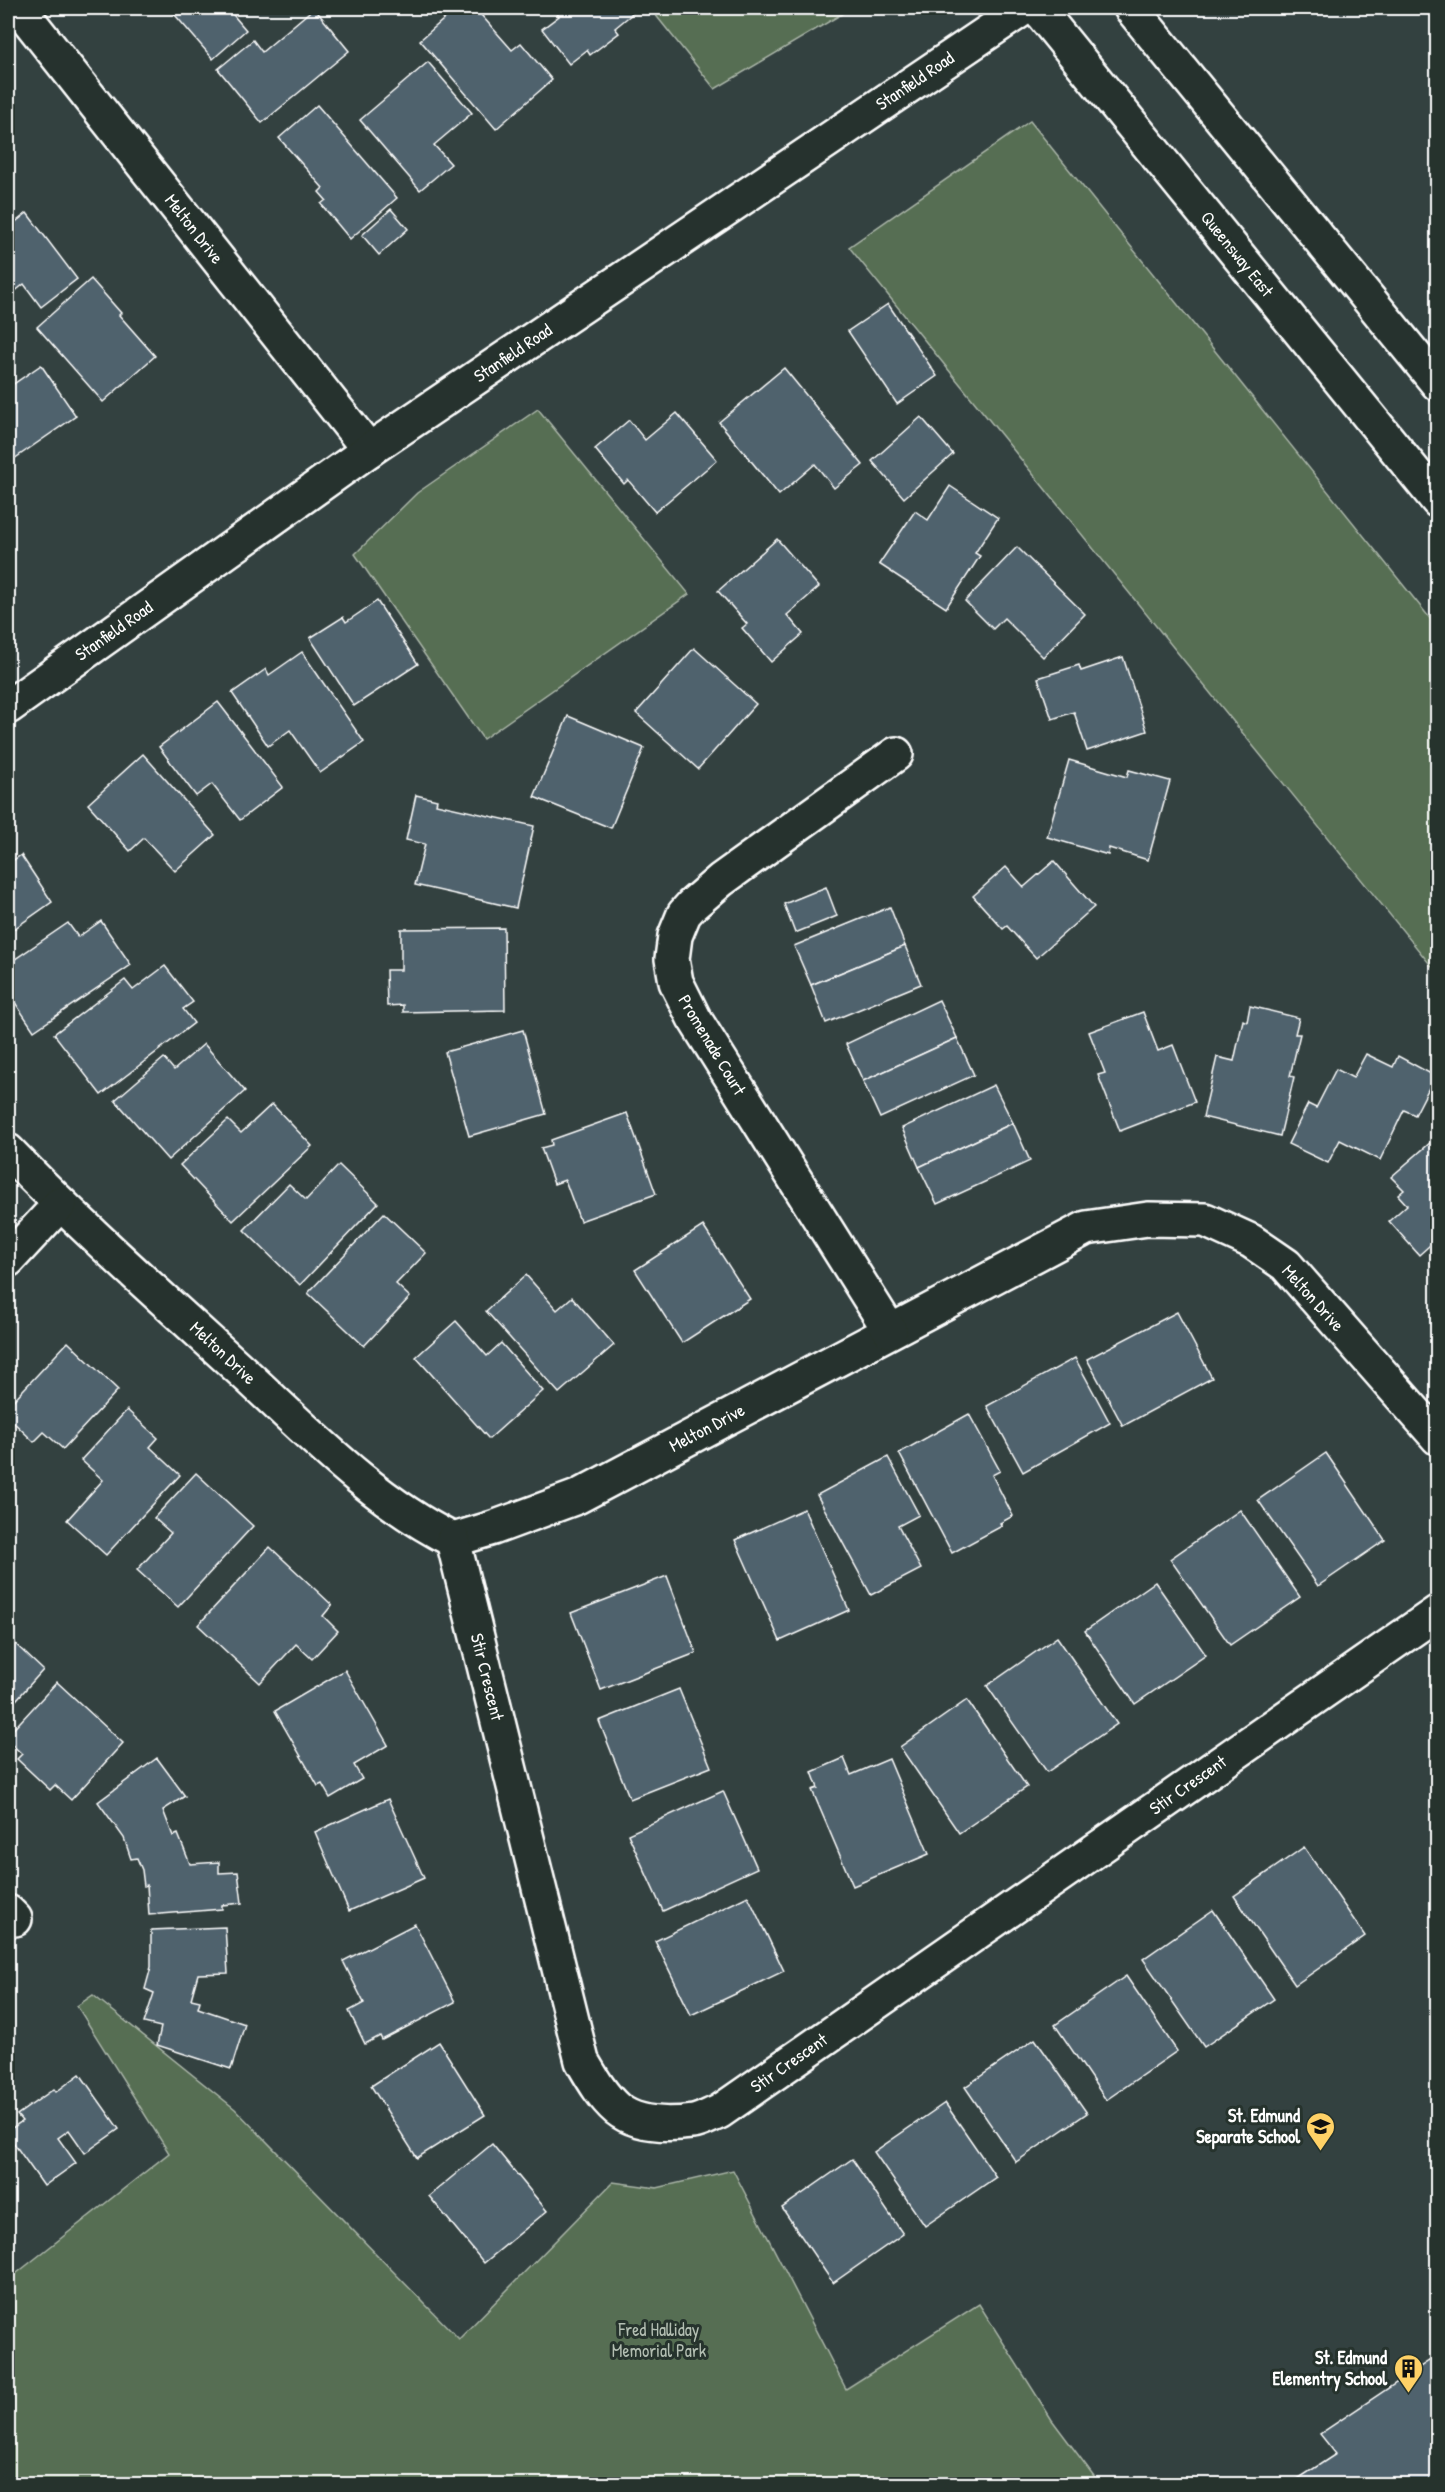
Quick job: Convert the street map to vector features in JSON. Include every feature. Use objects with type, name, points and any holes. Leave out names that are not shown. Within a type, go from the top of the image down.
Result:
[{"type":"street","name":"Melton Drive","points":[[20,8],[369,450]]},
{"type":"street","name":"Stanfield Road","points":[[8,707],[369,450],[1024,8]]},
{"type":"street","name":"Queensway East","points":[[1037,8],[1437,501]]},
{"type":"street","points":[[1131,8],[1437,384]]},
{"type":"street","name":"Promenade Court","points":[[890,1331],[694,1018],[676,982],[672,947],[678,924],[692,905],[721,880],[896,754]]},
{"type":"street","name":"Melton Drive","points":[[8,1151],[60,1204],[349,1469],[402,1511],[453,1540],[577,1497],[1086,1228],[1149,1219],[1205,1220],[1251,1241],[1286,1265],[1437,1438]]},
{"type":"street","points":[[8,1260],[60,1204]]},
{"type":"street","name":"Stir Crescent","points":[[453,1540],[582,2061],[603,2095],[619,2111],[641,2121],[660,2124],[695,2122],[719,2112],[1437,1612]]},
{"type":"green space","points":[[650,8],[852,8],[715,89]]},
{"type":"green space","points":[[1030,121],[1437,627],[1437,973],[849,247]]},
{"type":"green space","points":[[538,409],[689,594],[483,739],[355,554],[417,493]]},
{"type":"green space","name":"Fred Halliday Memorial Park","points":[[93,1995],[235,2109],[459,2339],[613,2182],[657,2188],[733,2170],[846,2389],[979,2304],[1052,2420],[1100,2484],[8,2484],[8,2280],[169,2153],[77,2006]]},
{"type":"building","points":[[169,8],[231,8],[229,10],[246,30],[213,59]]},
{"type":"building","points":[[314,8],[349,51],[262,123],[218,69],[253,40],[262,52]]},
{"type":"building","points":[[457,8],[475,8],[512,50],[521,43],[552,80],[496,129],[420,40]]},
{"type":"building","points":[[553,8],[627,8],[632,14],[615,28],[619,33],[590,55],[587,50],[569,64],[542,29],[559,16]]},
{"type":"building","points":[[428,62],[472,113],[434,145],[451,164],[420,190],[360,120]]},
{"type":"building","points":[[317,105],[397,198],[350,239],[321,204],[326,200],[319,192],[323,188],[279,138]]},
{"type":"building","points":[[391,209],[408,229],[379,255],[362,235]]},
{"type":"building","points":[[27,213],[77,279],[41,307],[24,284],[8,297],[8,228]]},
{"type":"building","points":[[91,279],[155,356],[103,402],[37,327]]},
{"type":"building","points":[[888,304],[937,376],[897,404],[848,331]]},
{"type":"building","points":[[41,365],[76,416],[11,461],[8,456],[8,388]]},
{"type":"building","points":[[784,368],[863,465],[834,488],[815,464],[779,495],[719,422]]},
{"type":"building","points":[[677,413],[717,460],[655,512],[628,480],[624,484],[595,449],[629,420],[645,440]]},
{"type":"building","points":[[921,417],[953,454],[904,498],[872,461]]},
{"type":"building","points":[[950,486],[998,518],[975,553],[980,556],[946,608],[879,564],[915,511],[928,520]]},
{"type":"building","points":[[777,539],[819,587],[787,615],[803,634],[771,662],[742,628],[747,624],[718,591]]},
{"type":"building","points":[[1017,547],[1085,614],[1043,657],[1004,618],[993,629],[965,601]]},
{"type":"building","points":[[377,601],[418,664],[354,706],[310,638],[343,617],[346,622]]},
{"type":"building","points":[[694,648],[756,704],[698,769],[636,713]]},
{"type":"building","points":[[302,652],[364,742],[320,773],[290,730],[268,746],[232,693],[266,669],[269,675]]},
{"type":"building","points":[[1123,657],[1147,731],[1087,751],[1074,712],[1052,719],[1038,678],[1079,665],[1081,671]]},
{"type":"building","points":[[218,702],[283,787],[240,820],[212,784],[196,796],[159,747]]},
{"type":"building","points":[[568,716],[644,748],[611,828],[534,797]]},
{"type":"building","points":[[143,754],[215,835],[175,871],[144,838],[130,851],[88,804]]},
{"type":"building","points":[[1069,760],[1127,777],[1129,770],[1170,781],[1148,860],[1109,848],[1108,855],[1047,837]]},
{"type":"building","points":[[416,795],[437,800],[436,804],[534,826],[516,908],[415,885],[425,844],[406,840]]},
{"type":"building","points":[[21,855],[52,902],[8,933],[8,864]]},
{"type":"building","points":[[1054,861],[1094,907],[1036,958],[1007,926],[1003,929],[973,896],[1006,867],[1024,887]]},
{"type":"building","points":[[826,887],[837,916],[795,933],[784,904]]},
{"type":"building","points":[[890,907],[905,946],[811,985],[794,946]]},
{"type":"building","points":[[101,921],[131,965],[34,1031],[8,992],[8,964],[68,923],[78,937]]},
{"type":"building","points":[[504,928],[505,1010],[403,1012],[403,1005],[387,1006],[386,970],[401,970],[401,929]]},
{"type":"building","points":[[905,946],[921,984],[826,1023],[811,985]]},
{"type":"building","points":[[165,966],[193,1002],[183,1009],[194,1023],[101,1095],[54,1034],[125,980],[133,990]]},
{"type":"building","points":[[939,1000],[957,1038],[863,1081],[846,1044]]},
{"type":"building","points":[[1250,1006],[1299,1018],[1295,1034],[1300,1034],[1290,1076],[1294,1077],[1280,1136],[1203,1117],[1217,1057],[1234,1061],[1243,1020],[1247,1022]]},
{"type":"building","points":[[1143,1012],[1158,1051],[1173,1045],[1195,1102],[1120,1131],[1098,1075],[1105,1073],[1089,1032]]},
{"type":"building","points":[[523,1030],[546,1114],[469,1136],[445,1052]]},
{"type":"building","points":[[957,1038],[974,1075],[880,1118],[863,1081]]},
{"type":"building","points":[[204,1044],[245,1091],[168,1160],[115,1100],[164,1058],[174,1070]]},
{"type":"building","points":[[1366,1054],[1393,1067],[1398,1056],[1435,1076],[1415,1115],[1404,1110],[1380,1160],[1340,1140],[1328,1163],[1288,1144],[1308,1104],[1316,1108],[1336,1069],[1353,1078]]},
{"type":"building","points":[[994,1085],[1013,1123],[919,1167],[902,1128]]},
{"type":"building","points":[[272,1104],[312,1146],[233,1221],[180,1165],[228,1120],[241,1133]]},
{"type":"building","points":[[627,1113],[656,1194],[580,1221],[565,1180],[554,1184],[541,1148],[552,1145],[551,1140]]},
{"type":"building","points":[[1013,1123],[1030,1161],[937,1204],[919,1167]]},
{"type":"building","points":[[1438,1136],[1438,1238],[1419,1255],[1389,1221],[1407,1205],[1398,1195],[1404,1190],[1391,1177]]},
{"type":"building","points":[[339,1165],[378,1203],[300,1285],[244,1230],[289,1184],[306,1200]]},
{"type":"building","points":[[384,1213],[426,1253],[396,1284],[410,1297],[364,1346],[308,1293]]},
{"type":"building","points":[[703,1226],[750,1299],[682,1343],[635,1270]]},
{"type":"building","points":[[526,1275],[557,1310],[572,1297],[614,1345],[559,1393],[486,1311]]},
{"type":"building","points":[[1177,1312],[1212,1378],[1123,1426],[1087,1359]]},
{"type":"building","points":[[456,1321],[487,1356],[501,1343],[543,1391],[489,1439],[416,1357]]},
{"type":"building","points":[[68,1342],[118,1390],[63,1449],[44,1432],[34,1442],[8,1417],[8,1406]]},
{"type":"building","points":[[1075,1358],[1110,1423],[1023,1472],[987,1406]]},
{"type":"building","points":[[127,1410],[158,1438],[150,1447],[180,1475],[106,1555],[67,1520],[103,1480],[81,1460]]},
{"type":"building","points":[[969,1414],[1000,1471],[992,1475],[1013,1516],[1000,1523],[1002,1526],[952,1553],[899,1453]]},
{"type":"building","points":[[1326,1453],[1385,1540],[1318,1586],[1258,1500]]},
{"type":"building","points":[[888,1457],[919,1515],[898,1526],[921,1569],[871,1595],[817,1495]]},
{"type":"building","points":[[196,1473],[253,1526],[178,1607],[137,1570],[171,1533],[154,1518]]},
{"type":"building","points":[[804,1509],[849,1610],[780,1641],[735,1540]]},
{"type":"building","points":[[1240,1510],[1300,1597],[1230,1645],[1170,1559]]},
{"type":"building","points":[[270,1547],[332,1605],[323,1616],[338,1631],[312,1659],[296,1644],[260,1683],[198,1625]]},
{"type":"building","points":[[667,1576],[696,1653],[601,1690],[571,1613]]},
{"type":"building","points":[[1155,1582],[1206,1655],[1135,1704],[1085,1631]]},
{"type":"building","points":[[8,1637],[43,1670],[8,1709]]},
{"type":"building","points":[[1057,1637],[1117,1724],[1047,1772],[987,1686]]},
{"type":"building","points":[[345,1670],[388,1745],[354,1765],[362,1779],[330,1798],[322,1784],[318,1786],[275,1711]]},
{"type":"building","points":[[57,1682],[123,1743],[71,1800],[55,1785],[50,1790],[17,1759],[22,1754],[8,1741],[8,1735]]},
{"type":"building","points":[[679,1689],[711,1767],[630,1799],[599,1721]]},
{"type":"building","points":[[967,1700],[1027,1787],[959,1833],[900,1747]]},
{"type":"building","points":[[157,1758],[185,1796],[163,1810],[173,1836],[178,1834],[190,1864],[219,1862],[219,1873],[238,1872],[242,1903],[222,1905],[222,1909],[149,1915],[147,1885],[144,1886],[142,1870],[137,1858],[131,1859],[124,1838],[98,1802]]},
{"type":"building","points":[[844,1758],[851,1775],[889,1759],[929,1854],[853,1886],[812,1790],[818,1788],[812,1772]]},
{"type":"building","points":[[723,1791],[757,1868],[663,1911],[628,1834]]},
{"type":"building","points":[[388,1799],[424,1878],[349,1911],[315,1832]]},
{"type":"building","points":[[1304,1847],[1365,1936],[1295,1985],[1234,1896]]},
{"type":"building","points":[[748,1896],[784,1971],[691,2015],[655,1941]]},
{"type":"building","points":[[1213,1910],[1274,1999],[1204,2047],[1143,1959]]},
{"type":"building","points":[[415,1924],[455,2002],[382,2040],[380,2036],[365,2044],[349,2011],[364,2003],[343,1961]]},
{"type":"building","points":[[225,1927],[228,1973],[198,1974],[191,1999],[200,2001],[198,2008],[245,2024],[231,2069],[157,2045],[161,2027],[144,2023],[154,1993],[145,1989],[151,1967],[151,1930]]},
{"type":"building","points":[[1126,1976],[1177,2051],[1106,2100],[1055,2025]]},
{"type":"building","points":[[1035,2039],[1087,2113],[1016,2162],[965,2087]]},
{"type":"building","points":[[439,2042],[485,2115],[417,2158],[371,2086]]},
{"type":"building","points":[[80,2074],[119,2129],[85,2153],[69,2130],[58,2138],[76,2163],[44,2186],[8,2135],[8,2131],[22,2121],[17,2115],[54,2089],[56,2092]]},
{"type":"building","points":[[945,2103],[996,2177],[925,2226],[874,2152]]},
{"type":"building","points":[[492,2144],[547,2211],[484,2263],[429,2196]]},
{"type":"building","points":[[852,2159],[903,2234],[833,2283],[782,2208]]},
{"type":"building","name":"St. Edmund Elementry School","points":[[1438,2355],[1438,2484],[1290,2484],[1336,2454],[1320,2434]]},
{"type":"place","name":"St. Edmund Separate School","points":[[1321,2152]]},
{"type":"place","name":"St. Edmund Elementry School","points":[[1408,2394]]}]
